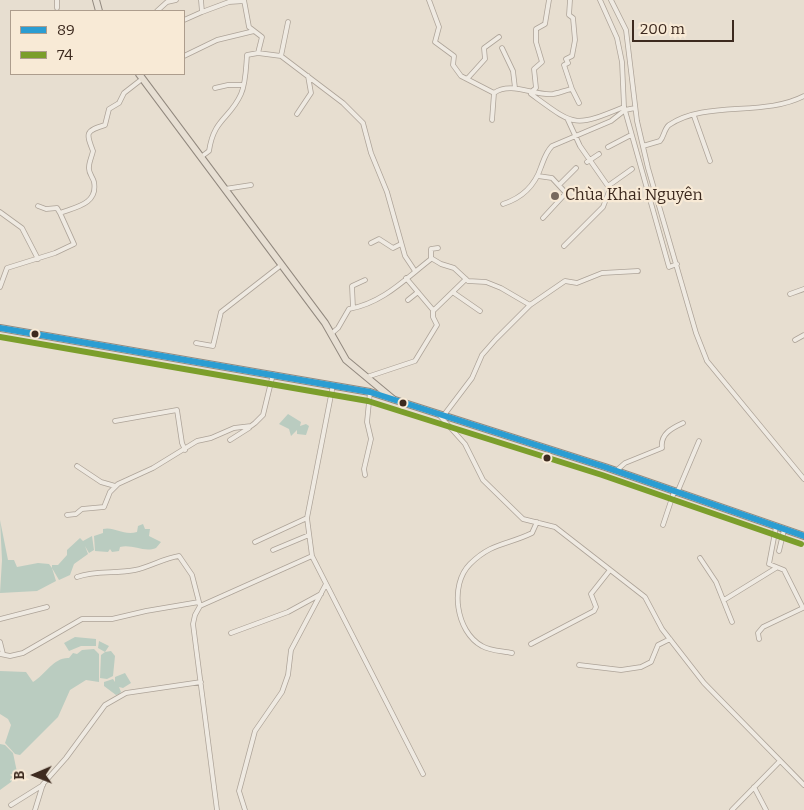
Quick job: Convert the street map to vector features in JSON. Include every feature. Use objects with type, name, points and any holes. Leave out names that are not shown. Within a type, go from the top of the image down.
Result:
[{"type":"highway","points":[[0,328],[370,392],[616,471],[804,536]]},
{"type":"main road","points":[[141,76],[331,334],[346,360],[393,399]]},
{"type":"street","points":[[57,0],[57,8]]},
{"type":"street","points":[[158,10],[167,2],[176,0]]},
{"type":"street","points":[[201,0],[202,12]]},
{"type":"street","points":[[429,0],[439,28],[434,41],[454,56],[455,68],[461,76],[494,93]]},
{"type":"street","points":[[529,92],[535,91],[534,69],[542,62],[536,42],[536,29],[545,24],[549,0]]},
{"type":"street","points":[[570,0],[569,15],[573,18],[575,40],[572,56],[566,59],[568,63],[564,65],[579,103]]},
{"type":"street","points":[[600,0],[616,38],[622,62],[625,109],[669,267],[677,264]]},
{"type":"street","points":[[611,0],[626,30],[635,108],[643,146],[707,361],[804,479]]},
{"type":"street","points":[[185,20],[229,2],[244,1],[248,24],[262,37],[258,53]]},
{"type":"street","points":[[281,56],[288,22]]},
{"type":"street","points":[[185,56],[216,40],[254,30]]},
{"type":"street","points":[[467,79],[484,60],[484,48],[499,37]]},
{"type":"street","points":[[502,48],[513,71],[516,88]]},
{"type":"street","points":[[201,157],[209,151],[211,137],[217,124],[234,106],[242,92],[247,55],[258,53],[281,56],[343,103],[363,122],[371,153],[377,166],[405,256],[415,271]]},
{"type":"street","points":[[60,213],[92,200],[94,184],[89,167],[93,151],[88,142],[88,135],[93,128],[105,125],[109,109],[119,103],[124,93],[141,76]]},
{"type":"street","points":[[297,114],[311,93],[308,76]]},
{"type":"street","points":[[215,88],[228,85],[243,85]]},
{"type":"street","points":[[494,93],[499,90],[516,88],[529,92],[552,94],[572,89]]},
{"type":"street","points":[[529,92],[568,120],[588,160],[608,186],[609,193],[603,207],[564,246]]},
{"type":"street","points":[[492,120],[494,93]]},
{"type":"street","points":[[643,146],[660,141],[670,125],[694,116],[781,104],[804,96]]},
{"type":"street","points":[[568,120],[592,120],[625,109],[635,108]]},
{"type":"street","points":[[503,204],[528,190],[538,176],[547,150],[552,146],[611,121],[625,109]]},
{"type":"street","points":[[694,116],[710,161]]},
{"type":"street","points":[[608,147],[631,134]]},
{"type":"street","points":[[588,160],[599,154]]},
{"type":"street","points":[[559,185],[576,168]]},
{"type":"street","points":[[608,186],[632,169]]},
{"type":"street","points":[[538,176],[552,178],[566,194],[543,218]]},
{"type":"street","points":[[225,189],[251,186]]},
{"type":"street","points":[[0,287],[7,268],[38,259],[74,244],[57,208],[42,208],[38,206]]},
{"type":"street","points":[[0,212],[22,228],[38,259]]},
{"type":"street","points":[[371,243],[379,239],[393,248],[401,244]]},
{"type":"street","points":[[431,258],[431,250],[438,248]]},
{"type":"street","points":[[331,334],[343,320],[345,312],[378,300],[390,293],[431,258]]},
{"type":"street","points":[[431,258],[441,264],[454,268],[466,279],[501,288],[530,305]]},
{"type":"street","points":[[196,343],[213,346],[221,312],[280,266]]},
{"type":"street","points":[[638,271],[602,274],[577,283],[565,281],[530,305],[482,355],[472,378],[440,415],[465,444],[483,480],[523,519],[555,527],[645,598],[670,639],[704,682],[804,785]]},
{"type":"street","points":[[367,377],[415,361],[437,324],[433,317],[433,311],[406,278]]},
{"type":"street","points":[[433,311],[466,279]]},
{"type":"street","points":[[353,308],[352,286],[366,280]]},
{"type":"street","points":[[790,294],[804,289]]},
{"type":"street","points":[[408,300],[418,292]]},
{"type":"street","points":[[454,292],[480,310]]},
{"type":"street","points":[[795,340],[804,335]]},
{"type":"street","points":[[230,440],[251,426],[263,415],[273,374]]},
{"type":"street","points":[[333,385],[307,518],[312,556],[423,774]]},
{"type":"street","points":[[365,475],[364,469],[371,439],[366,422],[370,392]]},
{"type":"street","points":[[115,420],[177,410],[182,444],[185,450]]},
{"type":"street","points":[[616,471],[625,463],[662,448],[661,443],[667,432],[683,422]]},
{"type":"street","points":[[68,515],[76,514],[82,509],[104,507],[108,495],[115,486],[185,450],[199,440],[208,439],[237,428],[251,426]]},
{"type":"street","points":[[663,525],[675,492],[699,442]]},
{"type":"street","points":[[77,466],[101,482],[115,486]]},
{"type":"street","points":[[255,542],[307,518]]},
{"type":"street","points":[[512,653],[485,648],[472,638],[460,614],[459,587],[463,573],[481,555],[503,542],[532,533],[538,522]]},
{"type":"street","points":[[759,639],[758,633],[762,627],[803,608],[785,571],[768,564],[776,527]]},
{"type":"street","points":[[779,551],[784,530]]},
{"type":"street","points":[[273,550],[309,535]]},
{"type":"street","points":[[77,577],[92,572],[126,571],[142,568],[179,556],[192,575],[199,604],[193,624],[217,810]]},
{"type":"street","points":[[0,642],[2,654],[14,656],[23,653],[82,619],[112,619],[146,611],[199,604],[312,556]]},
{"type":"street","points":[[700,558],[724,600],[732,622]]},
{"type":"street","points":[[724,600],[776,568]]},
{"type":"street","points":[[531,644],[594,611],[596,607],[591,594],[610,570]]},
{"type":"street","points":[[245,810],[240,791],[253,735],[262,718],[282,692],[288,675],[291,650],[326,584]]},
{"type":"street","points":[[231,633],[288,612],[321,594]]},
{"type":"street","points":[[0,619],[47,607]]},
{"type":"street","points":[[579,664],[621,670],[647,666],[653,659],[658,645],[670,639]]},
{"type":"street","points":[[35,810],[43,785],[66,758],[100,710],[112,700],[134,692],[201,682]]},
{"type":"street","points":[[732,810],[780,761]]},
{"type":"street","points":[[11,805],[26,793],[43,785]]},
{"type":"street","points":[[754,787],[766,810]]},
{"type":"shaded area","points":[[288,414],[301,422],[300,426],[306,424],[309,426],[306,435],[297,434],[297,430],[291,436],[289,429],[279,424]]},
{"type":"shaded area","points":[[0,520],[8,560],[14,560],[17,567],[38,563],[49,564],[56,581],[37,591],[0,593],[2,560]]},
{"type":"shaded area","points":[[143,524],[145,529],[150,529],[149,536],[161,542],[156,548],[147,550],[125,546],[120,547],[119,551],[112,552],[110,549],[108,552],[95,551],[94,536],[103,533],[103,529],[107,528],[132,533],[137,532],[138,526]]},
{"type":"shaded area","points":[[92,536],[94,550],[89,553],[85,546],[88,554],[74,564],[70,575],[59,580],[52,565],[58,565],[67,555],[67,550],[80,538],[83,541]]},
{"type":"shaded area","points":[[75,637],[96,639],[96,646],[81,646],[69,651],[64,643]]},
{"type":"shaded area","points":[[99,641],[109,646],[105,652],[98,648]]},
{"type":"shaded area","points":[[94,649],[99,654],[99,682],[86,680],[70,690],[58,717],[20,755],[15,754],[5,743],[11,725],[8,719],[0,714],[0,671],[26,672],[33,682],[59,660],[69,658],[73,653],[77,654],[82,650]]},
{"type":"shaded area","points":[[111,651],[115,656],[113,676],[107,679],[100,678],[101,655]]},
{"type":"shaded area","points":[[125,673],[131,683],[123,688],[119,687],[121,692],[119,694],[116,695],[104,686],[104,682],[113,679],[115,682],[115,677]]},
{"type":"shaded area","points":[[0,744],[5,745],[13,753],[17,772],[11,782],[0,790]]},
{"type":"transit line","name":"89","points":[[0,328],[370,392],[605,467],[804,536]]},
{"type":"transit line","name":"74","points":[[0,337],[368,401],[602,475],[801,544]]},
{"type":"place","name":"Chùa Khai Nguyên","points":[[555,196]]}]
